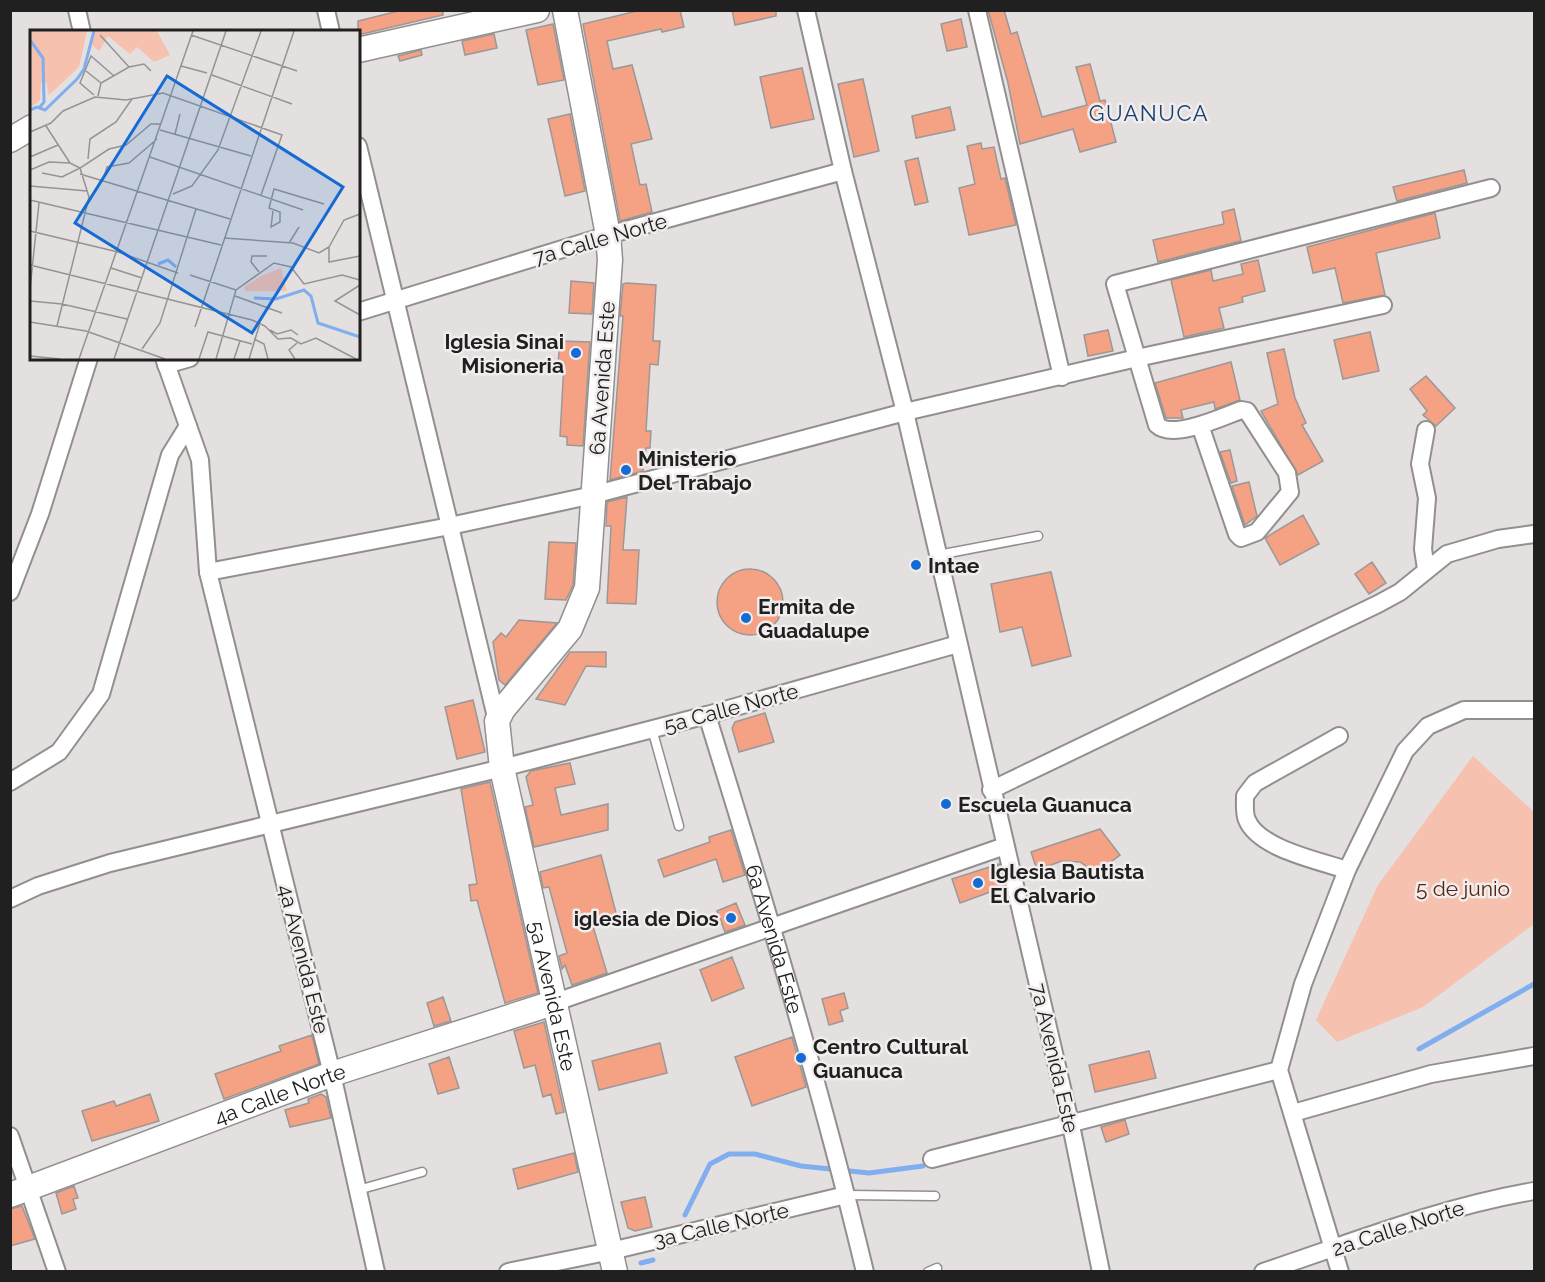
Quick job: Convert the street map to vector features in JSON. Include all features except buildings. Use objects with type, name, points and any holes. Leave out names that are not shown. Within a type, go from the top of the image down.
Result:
[{"type":"street","points":[[77,10],[82,30]]},
{"type":"street","points":[[326,10],[331,30]]},
{"type":"street","points":[[360,50],[537,10]]},
{"type":"street","name":"6a Avenida Este","points":[[497,721],[503,709],[570,628],[587,588],[610,260],[608,235],[565,10]]},
{"type":"street","points":[[806,10],[843,171]]},
{"type":"street","points":[[977,10],[1062,377]]},
{"type":"street","points":[[10,140],[30,128]]},
{"type":"street","points":[[360,154],[497,721]]},
{"type":"street","name":"7a Calle Norte","points":[[360,311],[608,235],[843,171]]},
{"type":"street","name":"7a Avenida Este","points":[[843,171],[905,412],[991,790],[1071,1125],[1101,1272]]},
{"type":"street","points":[[1200,425],[1237,534],[1241,538],[1250,537],[1257,532],[1290,492],[1287,473],[1247,411],[1241,410],[1200,425],[1168,431],[1157,426],[1115,284],[1491,188]]},
{"type":"street","points":[[165,362],[200,460],[208,572],[450,526],[592,495],[905,412],[1137,358],[1383,305]]},
{"type":"street","points":[[10,592],[40,514],[88,360]]},
{"type":"street","points":[[10,782],[58,752],[101,694],[170,455],[188,426]]},
{"type":"street","points":[[1426,430],[1420,464],[1427,498],[1423,549],[1426,569]]},
{"type":"street","points":[[991,790],[1378,604],[1400,592],[1438,559],[1455,550],[1498,539],[1534,534]]},
{"type":"street","name":"4a Avenida Este","points":[[208,572],[332,1074],[376,1272]]},
{"type":"street","name":"5a Calle Norte","points":[[10,899],[38,886],[110,863],[502,768],[707,715],[958,644]]},
{"type":"street","points":[[1340,1272],[1279,1070],[1304,984],[1347,870],[1404,751],[1428,726],[1464,710],[1534,710]]},
{"type":"street","name":"6a Avenida Este","points":[[707,715],[772,926],[842,1179],[865,1272]]},
{"type":"street","name":"5a Avenida Este","points":[[497,721],[502,768],[613,1261]]},
{"type":"street","points":[[1340,736],[1255,783],[1245,796],[1246,820],[1259,836],[1279,848],[1347,870]]},
{"type":"street","points":[[554,1003],[1005,846]]},
{"type":"street","name":"4a Calle Norte","points":[[19,1192],[332,1074],[554,1003]]},
{"type":"street","points":[[1293,1113],[1431,1074],[1534,1056]]},
{"type":"street","points":[[932,1159],[1279,1070]]},
{"type":"street","points":[[10,1136],[19,1192],[57,1272]]},
{"type":"street","name":"3a Calle Norte","points":[[508,1272],[613,1261],[842,1179]]},
{"type":"street","name":"2a Calle Norte","points":[[1263,1272],[1333,1249],[1371,1233],[1493,1198],[1534,1191]]},
{"type":"lane","points":[[938,555],[1038,536]]},
{"type":"lane","points":[[652,729],[679,826]]},
{"type":"lane","points":[[358,1190],[422,1172]]},
{"type":"lane","name":"3a Calle Norte","points":[[842,1179],[935,1196]]},
{"type":"green space","name":"5 de junio","points":[[1473,756],[1534,812],[1534,924],[1423,1007],[1337,1042],[1316,1020],[1378,885]]},
{"type":"waterway","points":[[1419,1049],[1534,984]]},
{"type":"waterway","points":[[685,1215],[710,1164],[729,1154],[755,1154],[801,1166],[869,1173],[923,1166]]},
{"type":"waterway","points":[[641,1263],[653,1260]]},
{"type":"place","name":"Iglesia Sinai Misioneria","points":[[576,353]]},
{"type":"place","name":"Ministerio Del Trabajo","points":[[626,470]]},
{"type":"place","name":"Intae","points":[[916,565]]},
{"type":"place","name":"Ermita de Guadalupe","points":[[746,618]]},
{"type":"place","name":"Escuela Guanuca","points":[[946,804]]},
{"type":"place","name":"Iglesia Bautista El Calvario","points":[[978,883]]},
{"type":"place","name":"iglesia de Dios","points":[[731,918]]},
{"type":"place","name":"Centro Cultural Guanuca","points":[[801,1058]]},
{"type":"district","name":"GUANUCA","points":[[1149,113]]}]
